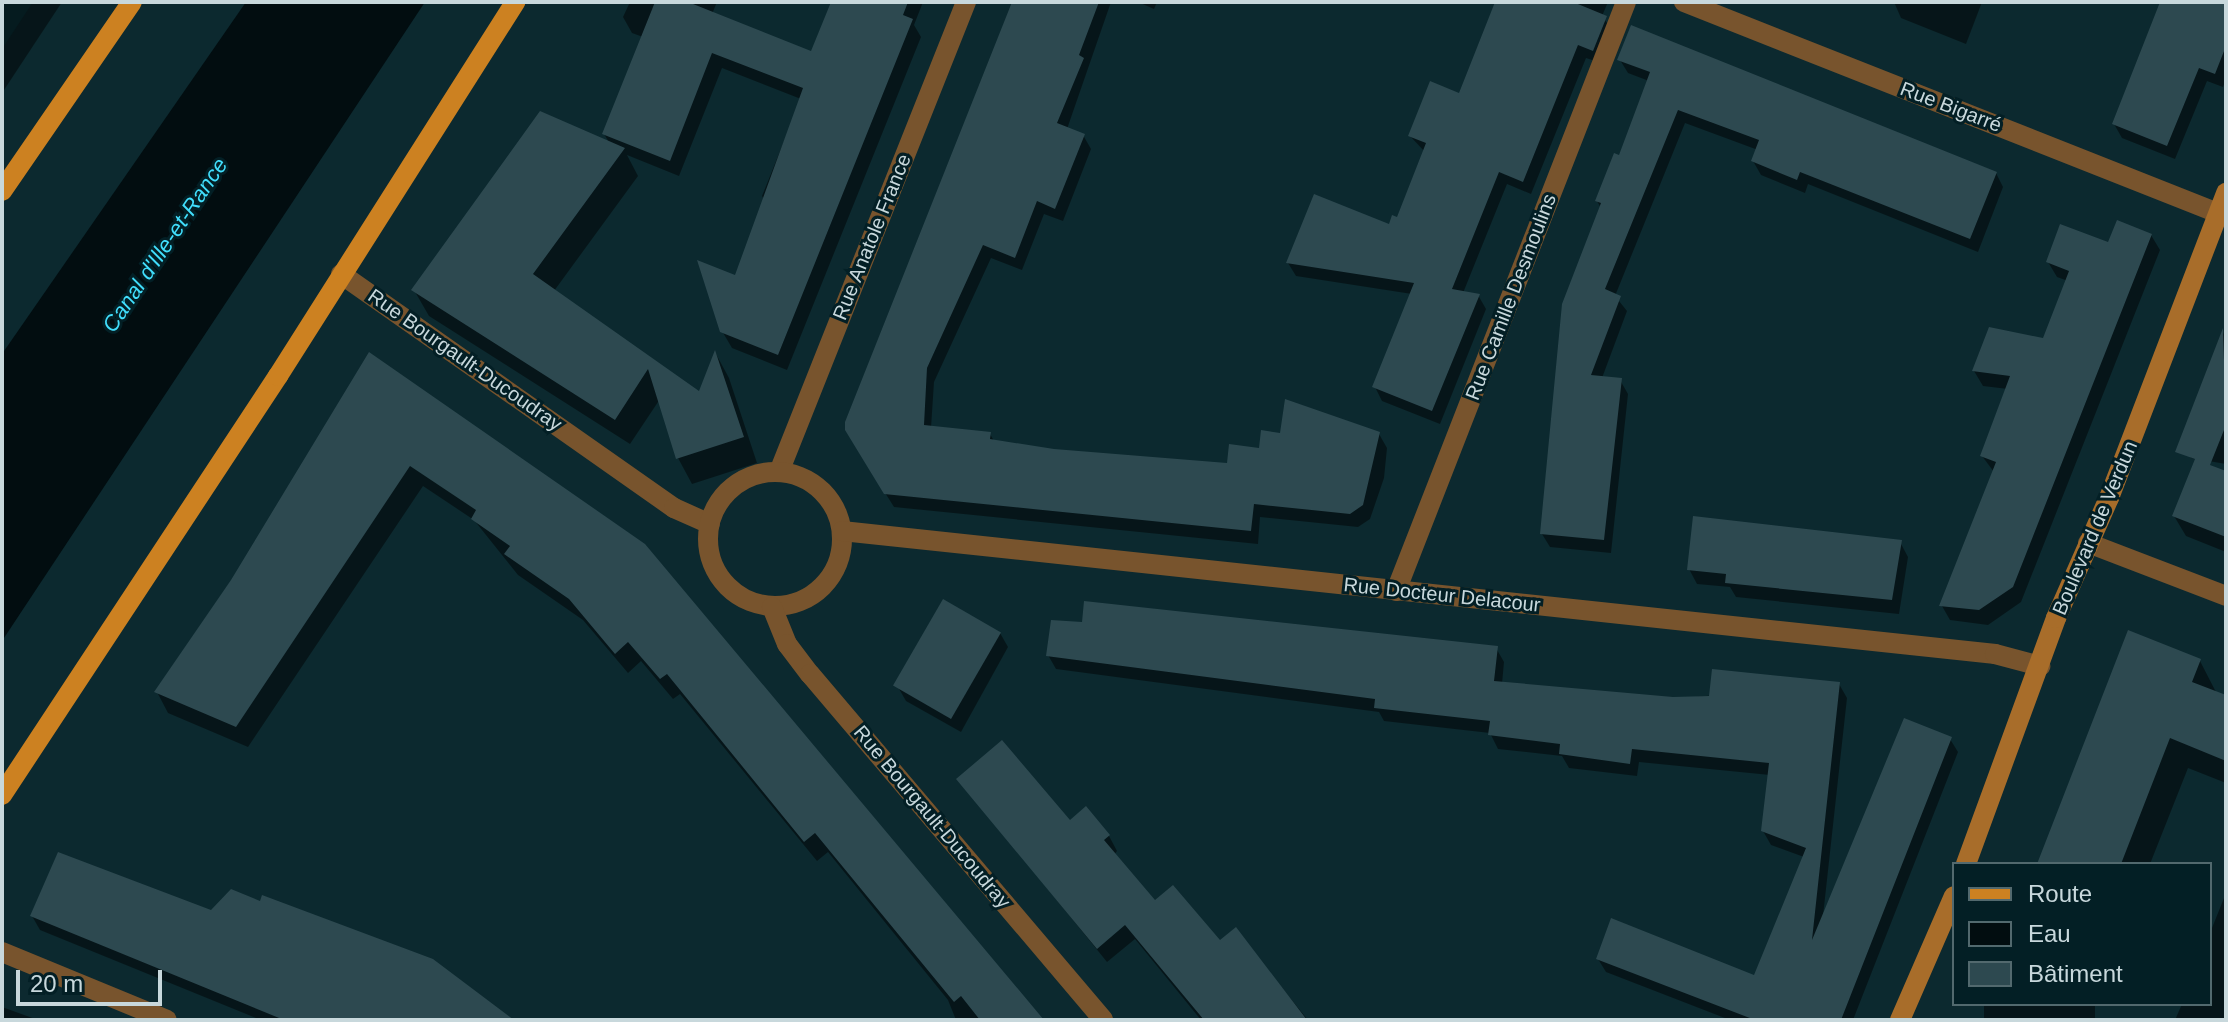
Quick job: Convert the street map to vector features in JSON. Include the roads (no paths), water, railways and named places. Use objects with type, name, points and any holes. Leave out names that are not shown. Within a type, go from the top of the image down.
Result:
[{"type":"main road","points":[[2,191],[132,2]]},
{"type":"main road","points":[[2,795],[515,2]]},
{"type":"main road","name":"Boulevard de Verdun","points":[[1967,862],[2040,666],[2226,193]]},
{"type":"main road","points":[[1900,1020],[1952,901]]},
{"type":"street","name":"Rue Anatole France","points":[[779,472],[966,2]]},
{"type":"street","name":"Rue Camille Desmoulins","points":[[1396,591],[1626,2]]},
{"type":"street","name":"Rue Bigarré","points":[[1684,2],[2218,213]]},
{"type":"street","name":"Rue Bourgault-Ducoudray","points":[[341,274],[674,508],[710,524]]},
{"type":"street","points":[[779,472],[821,490],[842,531],[832,576],[795,604],[772,607],[735,594],[721,580],[710,553],[710,524],[716,507],[735,486],[760,474],[779,472]]},
{"type":"street","name":"Rue Docteur Delacour","points":[[842,531],[1995,654],[2040,666]]},
{"type":"street","points":[[2088,543],[2226,596]]},
{"type":"street","name":"Rue Bourgault-Ducoudray","points":[[772,607],[787,644],[810,674],[1103,1020]]},
{"type":"street","points":[[2,952],[167,1020]]},
{"type":"water","name":"Canal d'Ille-et-Rance","points":[[246,2],[425,2],[2,641],[2,354]]}]
